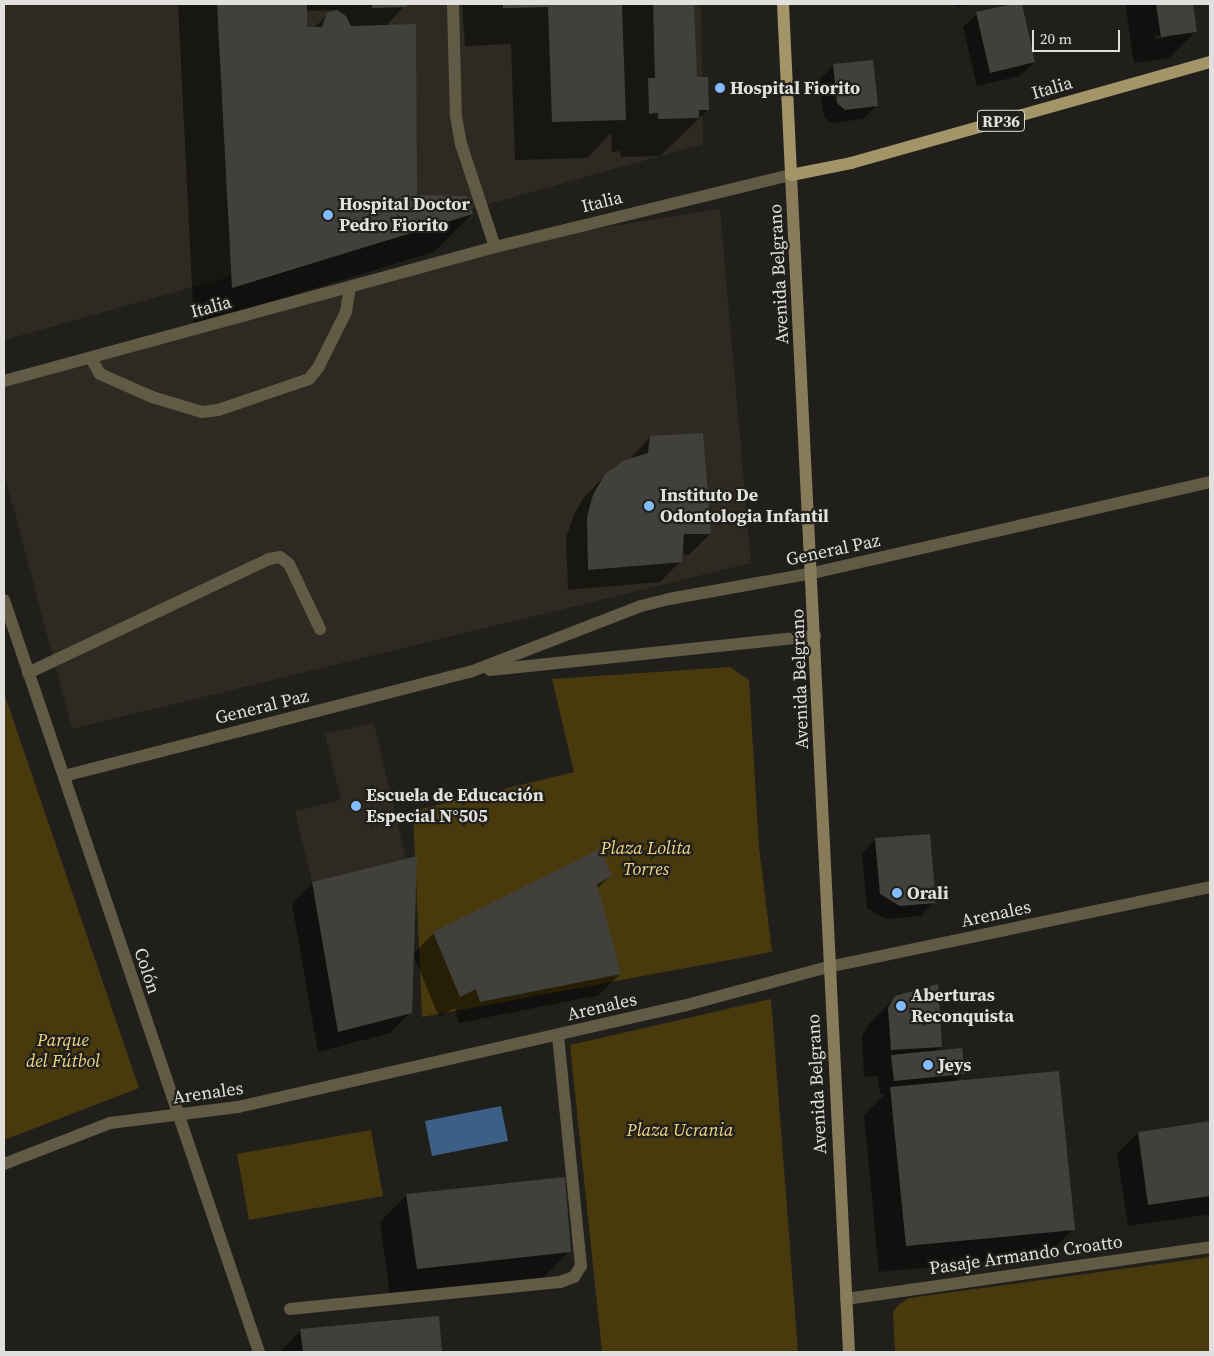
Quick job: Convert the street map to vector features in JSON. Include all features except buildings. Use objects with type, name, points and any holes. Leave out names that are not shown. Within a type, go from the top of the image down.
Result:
[{"type":"main road","name":"Avenida Belgrano","points":[[783,4],[815,636],[828,967],[849,1352]]},
{"type":"main road","name":"Italia","points":[[791,175],[851,162],[1210,62]]},
{"type":"street","points":[[453,4],[456,116],[461,144],[495,248]]},
{"type":"street","name":"Italia","points":[[4,381],[495,248],[791,175]]},
{"type":"street","points":[[91,358],[100,374],[152,398],[202,412],[218,410],[310,379],[318,368],[346,312],[350,287]]},
{"type":"street","name":"General Paz","points":[[64,776],[470,672],[641,606],[812,573],[1210,482]]},
{"type":"street","points":[[28,673],[280,557],[289,564],[320,629]]},
{"type":"street","name":"Colón","points":[[4,600],[258,1352]]},
{"type":"street","name":"General Paz","points":[[470,672],[815,636]]},
{"type":"street","name":"Arenales","points":[[4,1164],[110,1123],[238,1107],[558,1036],[779,983],[828,967],[1210,887]]},
{"type":"street","points":[[290,1309],[560,1282],[574,1276],[581,1266],[558,1036]]},
{"type":"street","name":"Pasaje Armando Croatto","points":[[846,1298],[1210,1247]]},
{"type":"shaded area","name":"Hospital Doctor Pedro Fiorito","points":[[4,4],[701,4],[703,144],[4,340]]},
{"type":"shaded area","points":[[720,209],[751,563],[72,729],[4,472],[4,384],[535,238]]},
{"type":"shaded area","name":"Escuela de Educación Especial N°505","points":[[374,723],[406,859],[312,882],[295,811],[341,800],[325,734]]},
{"type":"green space","name":"Plaza Lolita Torres","points":[[730,667],[749,680],[759,847],[772,952],[422,1017],[413,811],[574,772],[552,679]]},
{"type":"green space","name":"Parque del Fútbol","points":[[4,693],[139,1088],[4,1140]]},
{"type":"green space","name":"Plaza Ucrania","points":[[771,999],[798,1352],[602,1352],[570,1045]]},
{"type":"green space","points":[[371,1130],[383,1196],[249,1220],[237,1154]]},
{"type":"green space","points":[[1210,1257],[1210,1352],[895,1352],[893,1312],[899,1304],[909,1298]]},
{"type":"water","points":[[501,1106],[508,1141],[432,1156],[425,1121]]},
{"type":"place","name":"Hospital Fiorito","points":[[720,88]]},
{"type":"place","name":"Hospital Doctor Pedro Fiorito","points":[[328,215]]},
{"type":"place","name":"Instituto De Odontologia Infantil","points":[[649,506]]},
{"type":"place","name":"Escuela de Educación Especial N°505","points":[[356,806]]},
{"type":"place","name":"Orali","points":[[897,893]]},
{"type":"place","name":"Aberturas Reconquista","points":[[901,1006]]},
{"type":"place","name":"Jeys","points":[[928,1065]]}]
